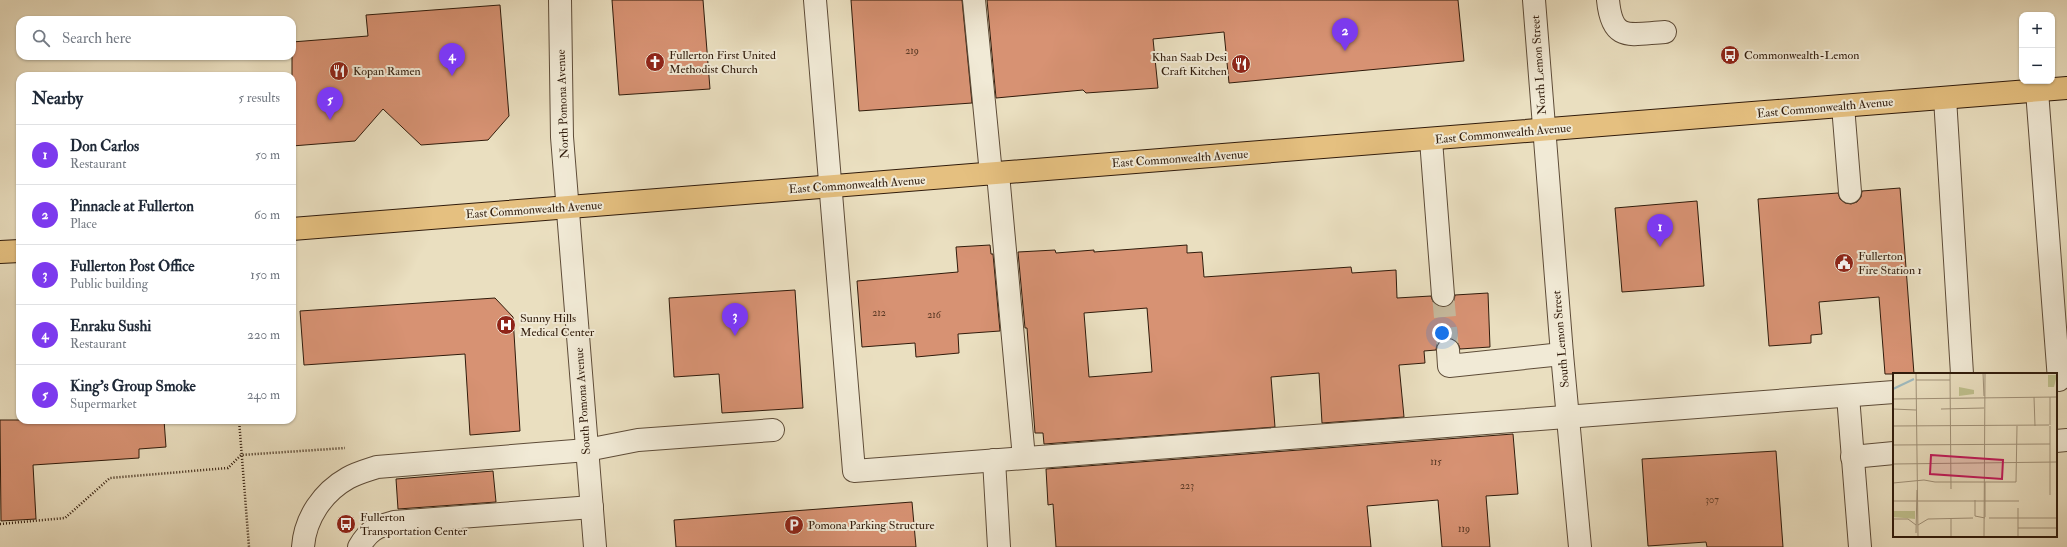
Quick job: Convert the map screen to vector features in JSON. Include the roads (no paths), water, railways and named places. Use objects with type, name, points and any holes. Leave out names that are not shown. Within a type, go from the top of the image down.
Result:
[{"type":"main road","name":"East Commonwealth Avenue","points":[[296,229],[1431,140],[2067,88]]},
{"type":"main road","points":[[0,252],[16,251]]},
{"type":"street","name":"North Pomona Avenue","points":[[560,0],[562,137],[568,208]]},
{"type":"street","points":[[815,0],[854,471],[1893,392]]},
{"type":"street","points":[[974,0],[1024,458]]},
{"type":"street","name":"North Lemon Street","points":[[1534,0],[1544,131]]},
{"type":"street","points":[[1608,0],[1610,18],[1620,32],[1628,34],[1665,32]]},
{"type":"street","points":[[2037,91],[2061,379]]},
{"type":"street","points":[[1945,98],[1962,373]]},
{"type":"street","points":[[1843,106],[1850,192]]},
{"type":"street","name":"South Lemon Street","points":[[1544,131],[1562,354],[1580,547]]},
{"type":"street","points":[[1431,140],[1443,295]]},
{"type":"street","name":"South Pomona Avenue","points":[[568,208],[595,547]]},
{"type":"street","points":[[1448,350],[1449,366],[1562,354]]},
{"type":"street","points":[[1848,396],[1860,547]]},
{"type":"street","points":[[303,547],[312,513],[329,492],[349,478],[377,467],[587,450],[638,440],[773,430]]},
{"type":"street","points":[[2057,441],[2067,440]]},
{"type":"street","points":[[1852,457],[1893,454]]},
{"type":"street","points":[[994,460],[999,547]]},
{"type":"street","points":[[359,547],[367,534],[378,527],[394,522],[592,507]]},
{"type":"tunnel","points":[[1443,295],[1448,350]]},
{"type":"place","name":"Pinnacle at Fullerton","points":[[1345,51]]},
{"type":"place","name":"Commonwealth-Lemon","points":[[1730,55]]},
{"type":"place","name":"Fullerton First United Methodist Church","points":[[655,62]]},
{"type":"place","name":"Khan Saab Desi Craft Kitchen","points":[[1241,64]]},
{"type":"place","name":"Kopan Ramen","points":[[339,71]]},
{"type":"place","name":"Enraku Sushi","points":[[452,76]]},
{"type":"place","name":"King's Group Smoke","points":[[330,120]]},
{"type":"place","name":"Don Carlos","points":[[1660,247]]},
{"type":"place","name":"Fullerton Fire Station 1","points":[[1844,263]]},
{"type":"place","name":"Sunny Hills Medical Center","points":[[506,325]]},
{"type":"place","name":"Fullerton Post Office","points":[[735,336]]},
{"type":"place","name":"Fullerton Transportation Center","points":[[346,524]]},
{"type":"place","name":"Pomona Parking Structure","points":[[794,525]]}]
